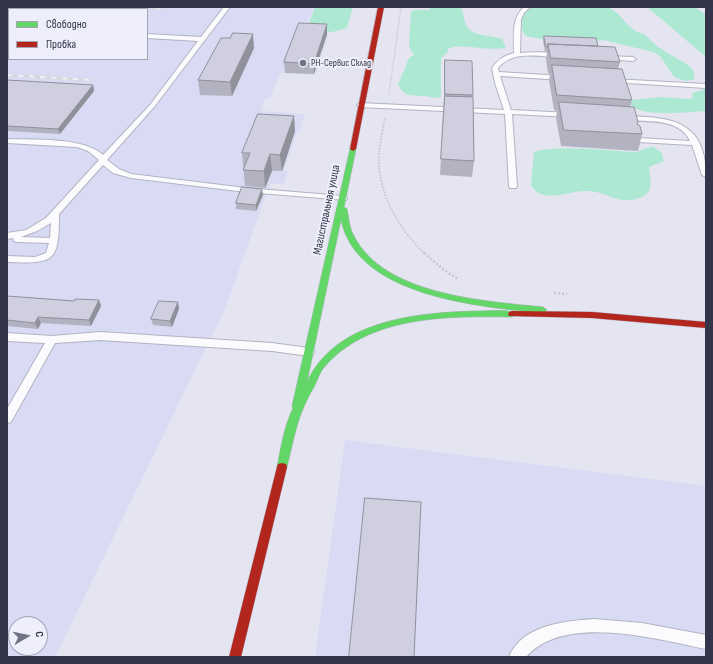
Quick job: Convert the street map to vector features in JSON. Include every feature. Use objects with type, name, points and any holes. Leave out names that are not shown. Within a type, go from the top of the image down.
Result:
[{"type":"main road","name":"Магистральная улица","points":[[294,417],[342,198],[381,7]]},
{"type":"main road","points":[[342,198],[344,221],[347,233],[357,248],[371,263],[388,275],[420,290],[448,298],[487,304],[706,325]]},
{"type":"main road","points":[[235,657],[294,417],[319,368],[334,352],[351,340],[391,324],[439,315],[468,313],[592,315]]},
{"type":"lane","points":[[7,237],[24,234],[33,230],[48,220],[55,213],[152,106],[227,7]]},
{"type":"lane","points":[[517,54],[518,19],[521,12],[527,7]]},
{"type":"lane","points":[[148,36],[204,39]]},
{"type":"lane","points":[[513,186],[508,112],[496,74],[497,65],[517,54],[564,56]]},
{"type":"lane","points":[[602,58],[633,59]]},
{"type":"lane","points":[[496,74],[573,78]]},
{"type":"lane","points":[[604,80],[705,86]]},
{"type":"lane","points":[[360,105],[580,116]]},
{"type":"lane","points":[[619,118],[676,124],[687,130],[694,143],[706,175]]},
{"type":"lane","points":[[7,140],[77,145],[88,148],[104,159],[115,170],[131,176],[246,190],[342,198]]},
{"type":"lane","points":[[638,140],[694,143]]},
{"type":"lane","points":[[7,258],[41,260],[47,257],[55,246],[55,213]]},
{"type":"lane","points":[[7,237],[55,241]]},
{"type":"lane","points":[[7,336],[52,340],[100,336],[121,337],[272,347],[309,352]]},
{"type":"lane","points":[[7,420],[52,340]]},
{"type":"lane","points":[[516,657],[533,640],[553,631],[582,626],[619,626],[706,642]]},
{"type":"path","points":[[400,7],[379,154],[381,178],[393,211],[410,237],[436,265],[459,279]]},
{"type":"path","points":[[548,293],[572,295]]},
{"type":"shaded area","points":[[7,7],[314,7],[304,32],[329,34],[315,75],[280,73],[270,98],[265,98],[261,111],[305,114],[300,131],[297,131],[284,171],[288,171],[284,184],[270,184],[225,309],[55,657],[7,657]]},
{"type":"shaded area","points":[[345,440],[706,486],[706,657],[315,657]]},
{"type":"green space","points":[[315,7],[353,7],[347,28],[332,32],[306,31]]},
{"type":"green space","points":[[430,7],[460,7],[463,12],[466,25],[470,30],[474,33],[502,39],[506,47],[492,49],[454,47],[448,49],[447,53],[441,58],[441,97],[438,98],[408,95],[403,92],[398,85],[409,58],[414,55],[409,46],[411,12],[415,10],[429,10]]},
{"type":"green space","points":[[532,7],[610,8],[635,31],[644,34],[658,47],[688,65],[693,70],[695,79],[686,81],[674,77],[661,57],[653,52],[603,40],[590,42],[545,40],[526,36],[523,32],[521,22],[524,14]]},
{"type":"green space","points":[[647,7],[695,7],[706,15],[706,57]]},
{"type":"green space","points":[[706,89],[706,111],[654,113],[635,108],[630,104],[632,100],[660,97],[686,99],[693,98],[692,93]]},
{"type":"green space","points":[[653,147],[661,152],[664,161],[649,167],[651,180],[650,188],[645,195],[637,199],[622,200],[598,192],[590,191],[548,196],[536,191],[531,185],[534,152],[557,148],[571,148],[637,152]]},
{"type":"building","name":"РН-Сервис Cклад","points":[[299,23],[327,24],[314,64],[284,62]]},
{"type":"building","points":[[233,33],[253,34],[230,82],[198,80],[221,38],[230,38]]},
{"type":"building","points":[[544,36],[596,38],[598,46],[548,44],[548,47],[546,46]]},
{"type":"building","points":[[548,44],[615,47],[620,62],[551,58]]},
{"type":"building","points":[[445,60],[472,61],[473,95],[445,94]]},
{"type":"building","points":[[552,65],[622,69],[632,100],[557,95]]},
{"type":"building","points":[[7,80],[93,85],[58,129],[7,126]]},
{"type":"building","points":[[445,96],[473,97],[474,161],[441,159]]},
{"type":"building","points":[[559,102],[634,107],[638,122],[637,124],[640,126],[642,134],[564,130]]},
{"type":"building","points":[[258,114],[294,116],[280,155],[270,154],[264,171],[243,170],[250,153],[242,153]]},
{"type":"building","points":[[242,187],[262,189],[256,205],[236,203]]},
{"type":"building","points":[[7,296],[74,301],[75,299],[99,300],[89,320],[38,317],[35,323],[7,320]]},
{"type":"building","points":[[159,301],[178,302],[170,321],[151,319]]},
{"type":"building","points":[[365,498],[421,502],[414,657],[349,657]]},
{"type":"railway","points":[[144,7],[163,8]]},
{"type":"railway","points":[[7,75],[91,80]]},
{"type":"traffic: fast","points":[[297,406],[353,149]]},
{"type":"traffic: fast","points":[[343,209],[349,235],[366,258],[386,274],[410,286],[436,294],[492,305],[543,310]]},
{"type":"traffic: fast","points":[[282,467],[290,429],[297,409],[319,368],[336,350],[358,337],[382,327],[408,320],[462,314],[512,314]]},
{"type":"traffic: jam","points":[[353,149],[381,7]]},
{"type":"traffic: jam","points":[[512,314],[592,315],[706,325]]},
{"type":"traffic: jam","points":[[235,657],[282,467]]},
{"type":"place","name":"РН-Сервис Cклад","points":[[303,63]]}]
